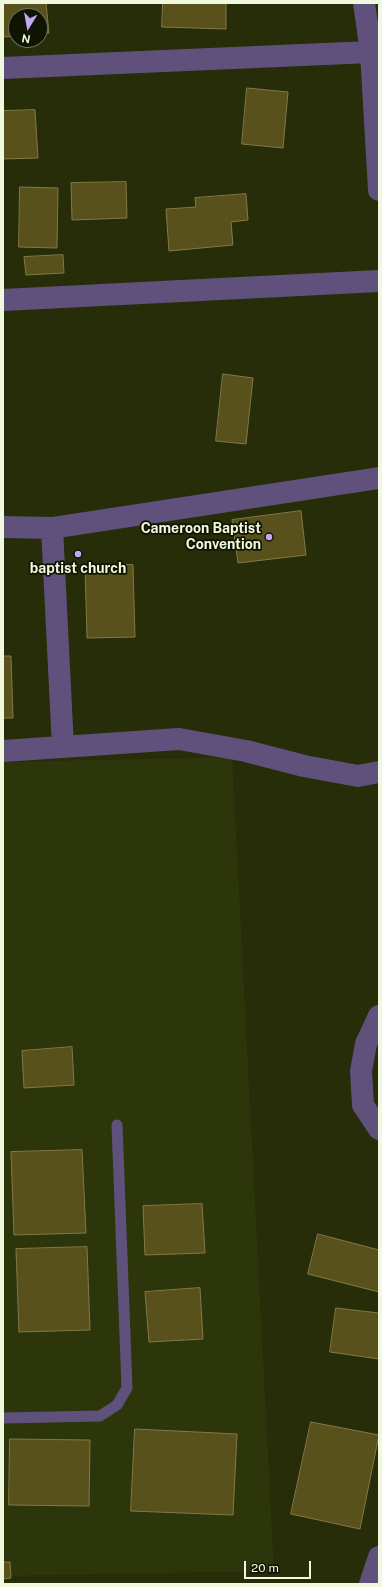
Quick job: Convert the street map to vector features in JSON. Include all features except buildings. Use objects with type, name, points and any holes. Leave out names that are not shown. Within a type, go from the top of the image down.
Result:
[{"type":"street","points":[[364,3],[371,52],[379,190]]},
{"type":"street","points":[[3,68],[371,52]]},
{"type":"street","points":[[3,300],[379,281]]},
{"type":"street","points":[[3,527],[52,528],[379,478]]},
{"type":"street","points":[[52,528],[63,747]]},
{"type":"street","points":[[3,751],[178,739],[246,751],[304,766],[358,776],[379,772]]},
{"type":"street","points":[[379,1016],[366,1044],[361,1071],[363,1105],[379,1129]]},
{"type":"street","points":[[370,1584],[379,1557]]},
{"type":"lane","points":[[3,1418],[100,1416],[117,1405],[127,1388],[117,1125]]},
{"type":"shaded area","points":[[232,757],[274,1571],[3,1576],[3,762]]},
{"type":"place","name":"Cameroon Baptist Convention","points":[[269,537]]},
{"type":"place","name":"baptist church","points":[[78,554]]}]
